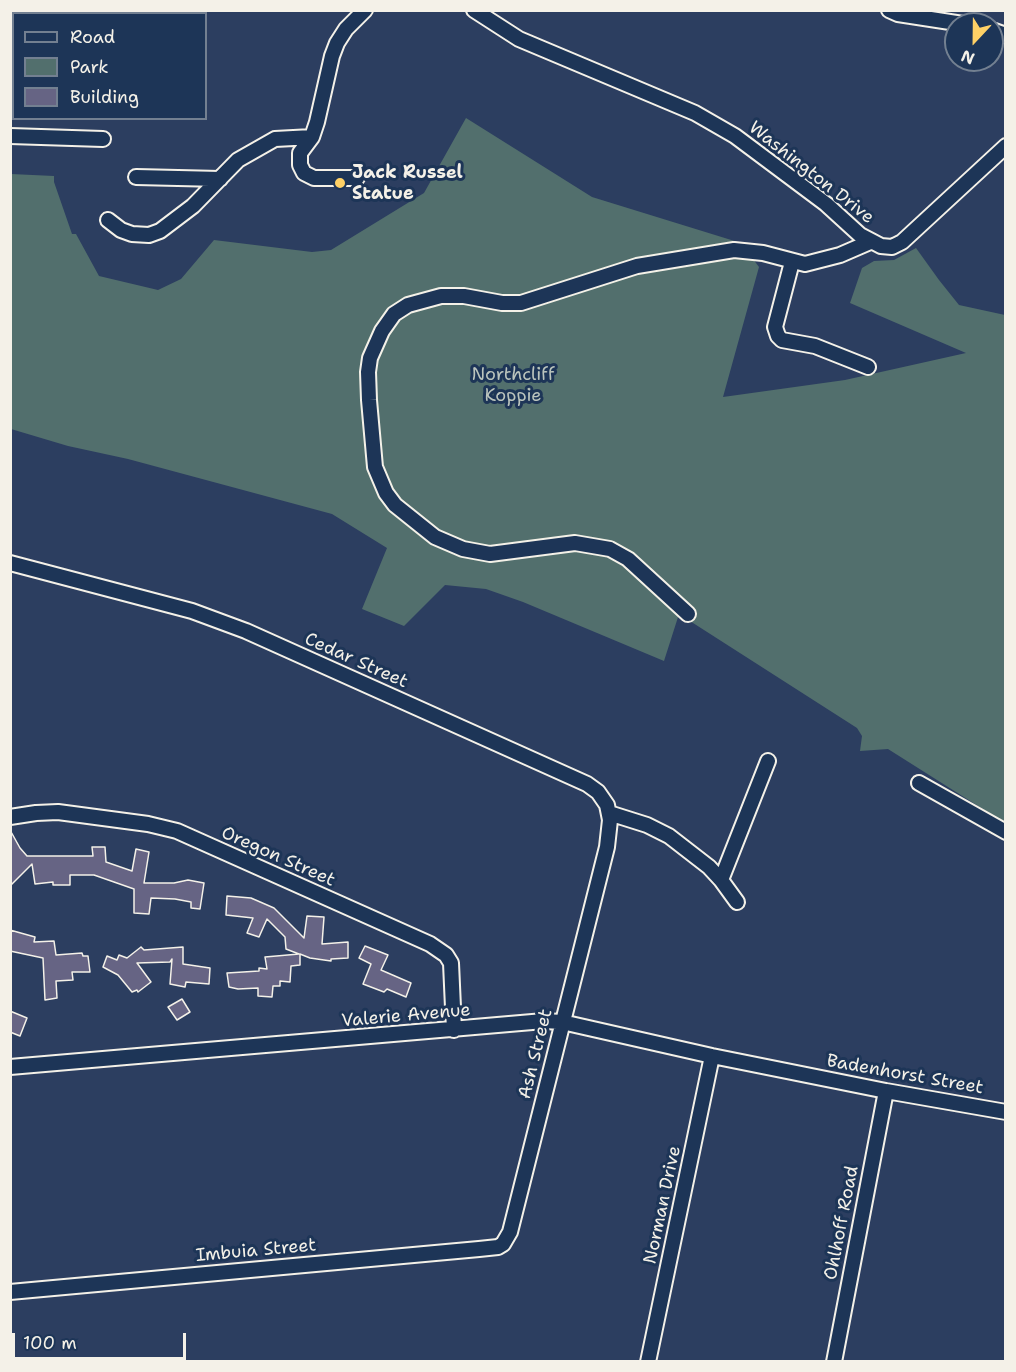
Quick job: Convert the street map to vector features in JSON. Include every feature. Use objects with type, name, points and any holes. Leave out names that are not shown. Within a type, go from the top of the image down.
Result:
[{"type":"street","points":[[357,177],[314,178],[304,173],[300,165],[300,153],[312,137],[337,43],[346,29],[365,10]]},
{"type":"street","name":"Washington Drive","points":[[474,10],[519,39],[695,113],[735,136],[826,204],[870,242],[886,247],[902,242],[1005,146]]},
{"type":"street","points":[[889,10],[898,14],[944,21]]},
{"type":"street","points":[[10,136],[103,139]]},
{"type":"street","points":[[108,220],[121,230],[132,234],[149,235],[160,231],[193,206],[238,160],[275,139],[312,137]]},
{"type":"street","points":[[136,177],[220,179]]},
{"type":"street","points":[[688,614],[627,559],[610,549],[575,543],[490,554],[463,549],[435,537],[410,519],[386,494],[375,467],[368,372],[370,358],[382,331],[394,314],[408,305],[441,296],[464,296],[502,303],[521,303],[637,266],[734,250],[763,253],[806,264],[840,255],[870,242]]},
{"type":"street","points":[[792,262],[776,327],[778,336],[795,343],[815,346],[868,367]]},
{"type":"street","name":"Cedar Street","points":[[10,563],[192,611],[246,631],[587,784],[598,792],[607,805],[609,813]]},
{"type":"street","points":[[721,880],[768,761]]},
{"type":"street","points":[[919,783],[1005,832]]},
{"type":"street","name":"Oregon Street","points":[[10,817],[58,812],[148,824],[177,831],[430,944],[446,955],[451,963],[454,1030]]},
{"type":"street","points":[[609,813],[647,825],[669,836],[691,852],[721,880],[737,902]]},
{"type":"street","name":"Ash Street","points":[[503,1244],[510,1232],[601,871],[610,831],[609,813]]},
{"type":"street","name":"Valerie Avenue","points":[[10,1067],[562,1022],[799,1074]]},
{"type":"street","name":"Norman Drive","points":[[648,1362],[712,1056]]},
{"type":"street","name":"Badenhorst Street","points":[[799,1074],[1005,1112]]},
{"type":"street","name":"Ohlhoff Road","points":[[834,1362],[886,1091]]},
{"type":"street","name":"Imbuia Street","points":[[10,1292],[479,1249],[498,1247],[503,1244]]},
{"type":"green space","name":"Northcliff Koppie","points":[[466,118],[592,197],[741,243],[759,267],[723,397],[845,380],[966,353],[850,303],[862,268],[874,261],[894,260],[916,248],[959,305],[1005,315],[1005,823],[888,749],[860,751],[862,736],[857,728],[679,614],[664,661],[523,602],[486,589],[445,585],[404,626],[362,609],[387,548],[332,514],[128,459],[68,446],[11,429],[11,174],[54,176],[72,234],[76,234],[99,276],[158,290],[181,279],[214,240],[312,252],[331,250],[424,193]]},
{"type":"building","points":[[10,830],[27,856],[93,856],[92,847],[105,847],[106,862],[132,871],[136,849],[149,852],[144,883],[174,883],[188,880],[204,883],[200,909],[191,908],[191,902],[151,898],[149,914],[134,913],[134,889],[94,875],[70,875],[70,885],[53,885],[53,882],[35,884],[32,864],[10,886]]},
{"type":"building","points":[[227,896],[251,898],[274,908],[304,938],[307,916],[324,917],[322,944],[348,942],[348,958],[331,959],[331,961],[300,954],[300,965],[291,966],[290,982],[280,981],[280,986],[273,986],[272,997],[258,996],[258,988],[229,987],[227,973],[267,969],[265,957],[299,954],[286,949],[285,937],[267,919],[259,937],[247,933],[253,918],[226,915]]},
{"type":"building","points":[[10,930],[35,937],[34,942],[54,941],[56,955],[82,953],[83,956],[88,956],[90,972],[72,972],[73,980],[56,981],[57,998],[45,1000],[43,958],[10,951]]},
{"type":"building","points":[[365,946],[388,955],[381,970],[411,983],[406,997],[387,989],[384,992],[363,984],[371,964],[359,958]]},
{"type":"building","points":[[141,947],[144,950],[183,947],[183,964],[210,968],[209,984],[186,982],[185,987],[170,984],[172,959],[170,962],[137,963],[151,982],[138,992],[137,990],[132,992],[118,975],[103,967],[107,956],[117,960],[119,955],[127,958]]},
{"type":"building","points":[[182,999],[190,1012],[177,1020],[168,1007]]},
{"type":"building","points":[[10,1011],[27,1018],[20,1036],[10,1032]]},
{"type":"place","name":"Jack Russel Statue","points":[[340,183]]}]
